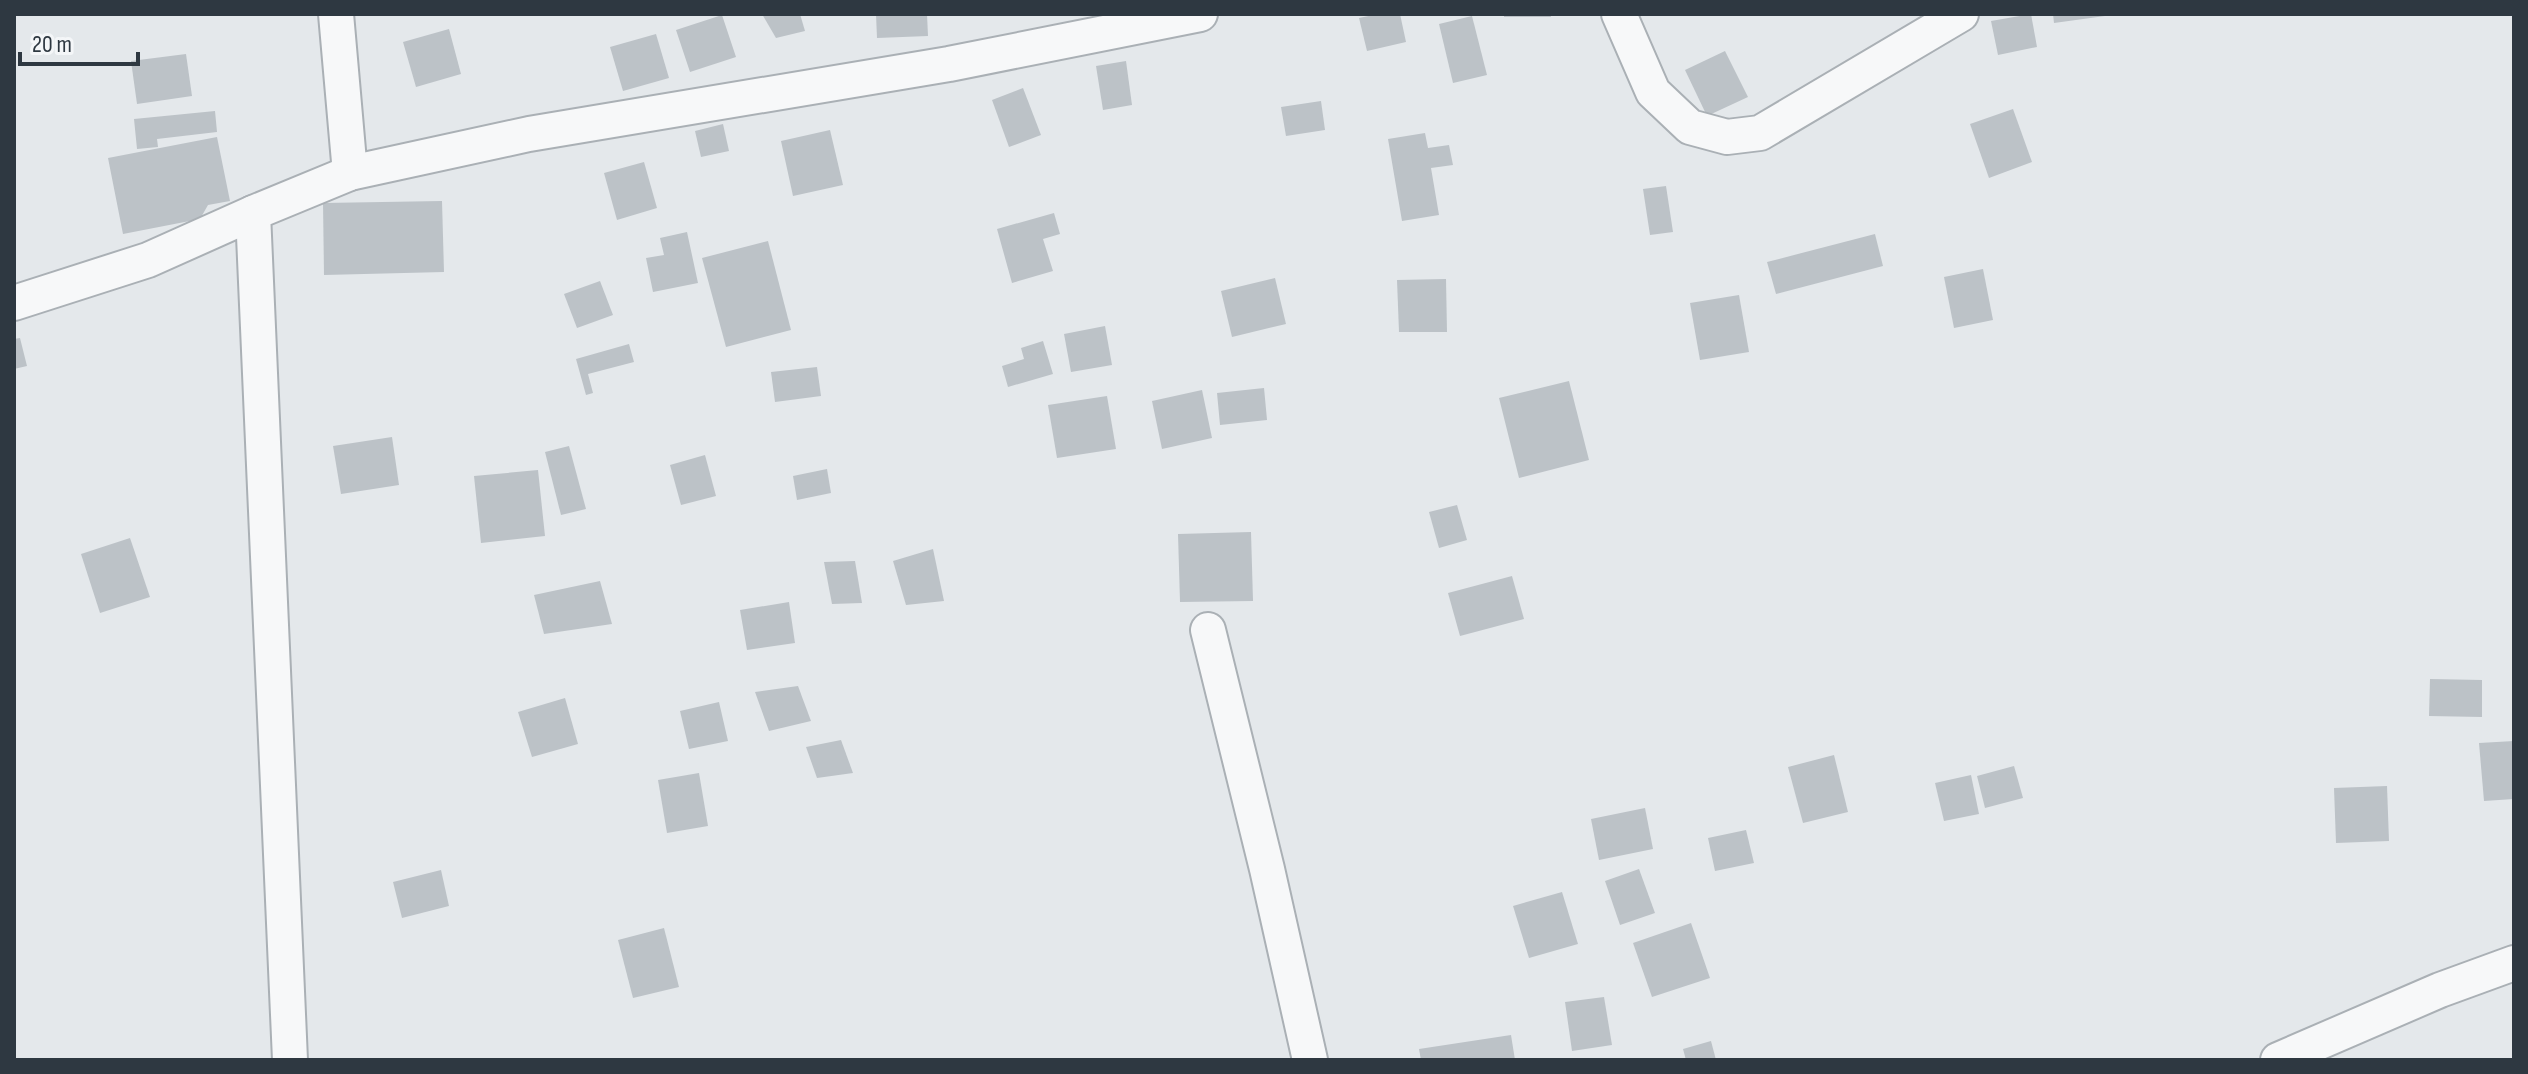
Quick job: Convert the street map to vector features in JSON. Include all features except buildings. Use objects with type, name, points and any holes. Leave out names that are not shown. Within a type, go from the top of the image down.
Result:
[{"type":"street","points":[[336,14],[350,173]]},
{"type":"street","points":[[14,303],[148,260],[350,173],[529,134],[949,64],[1200,14]]},
{"type":"street","points":[[1619,14],[1653,92],[1690,127],[1727,137],[1760,133],[1961,14]]},
{"type":"street","points":[[253,213],[290,1060]]},
{"type":"street","points":[[1208,630],[1310,1060]]},
{"type":"street","points":[[2278,1060],[2440,990],[2514,963]]}]
